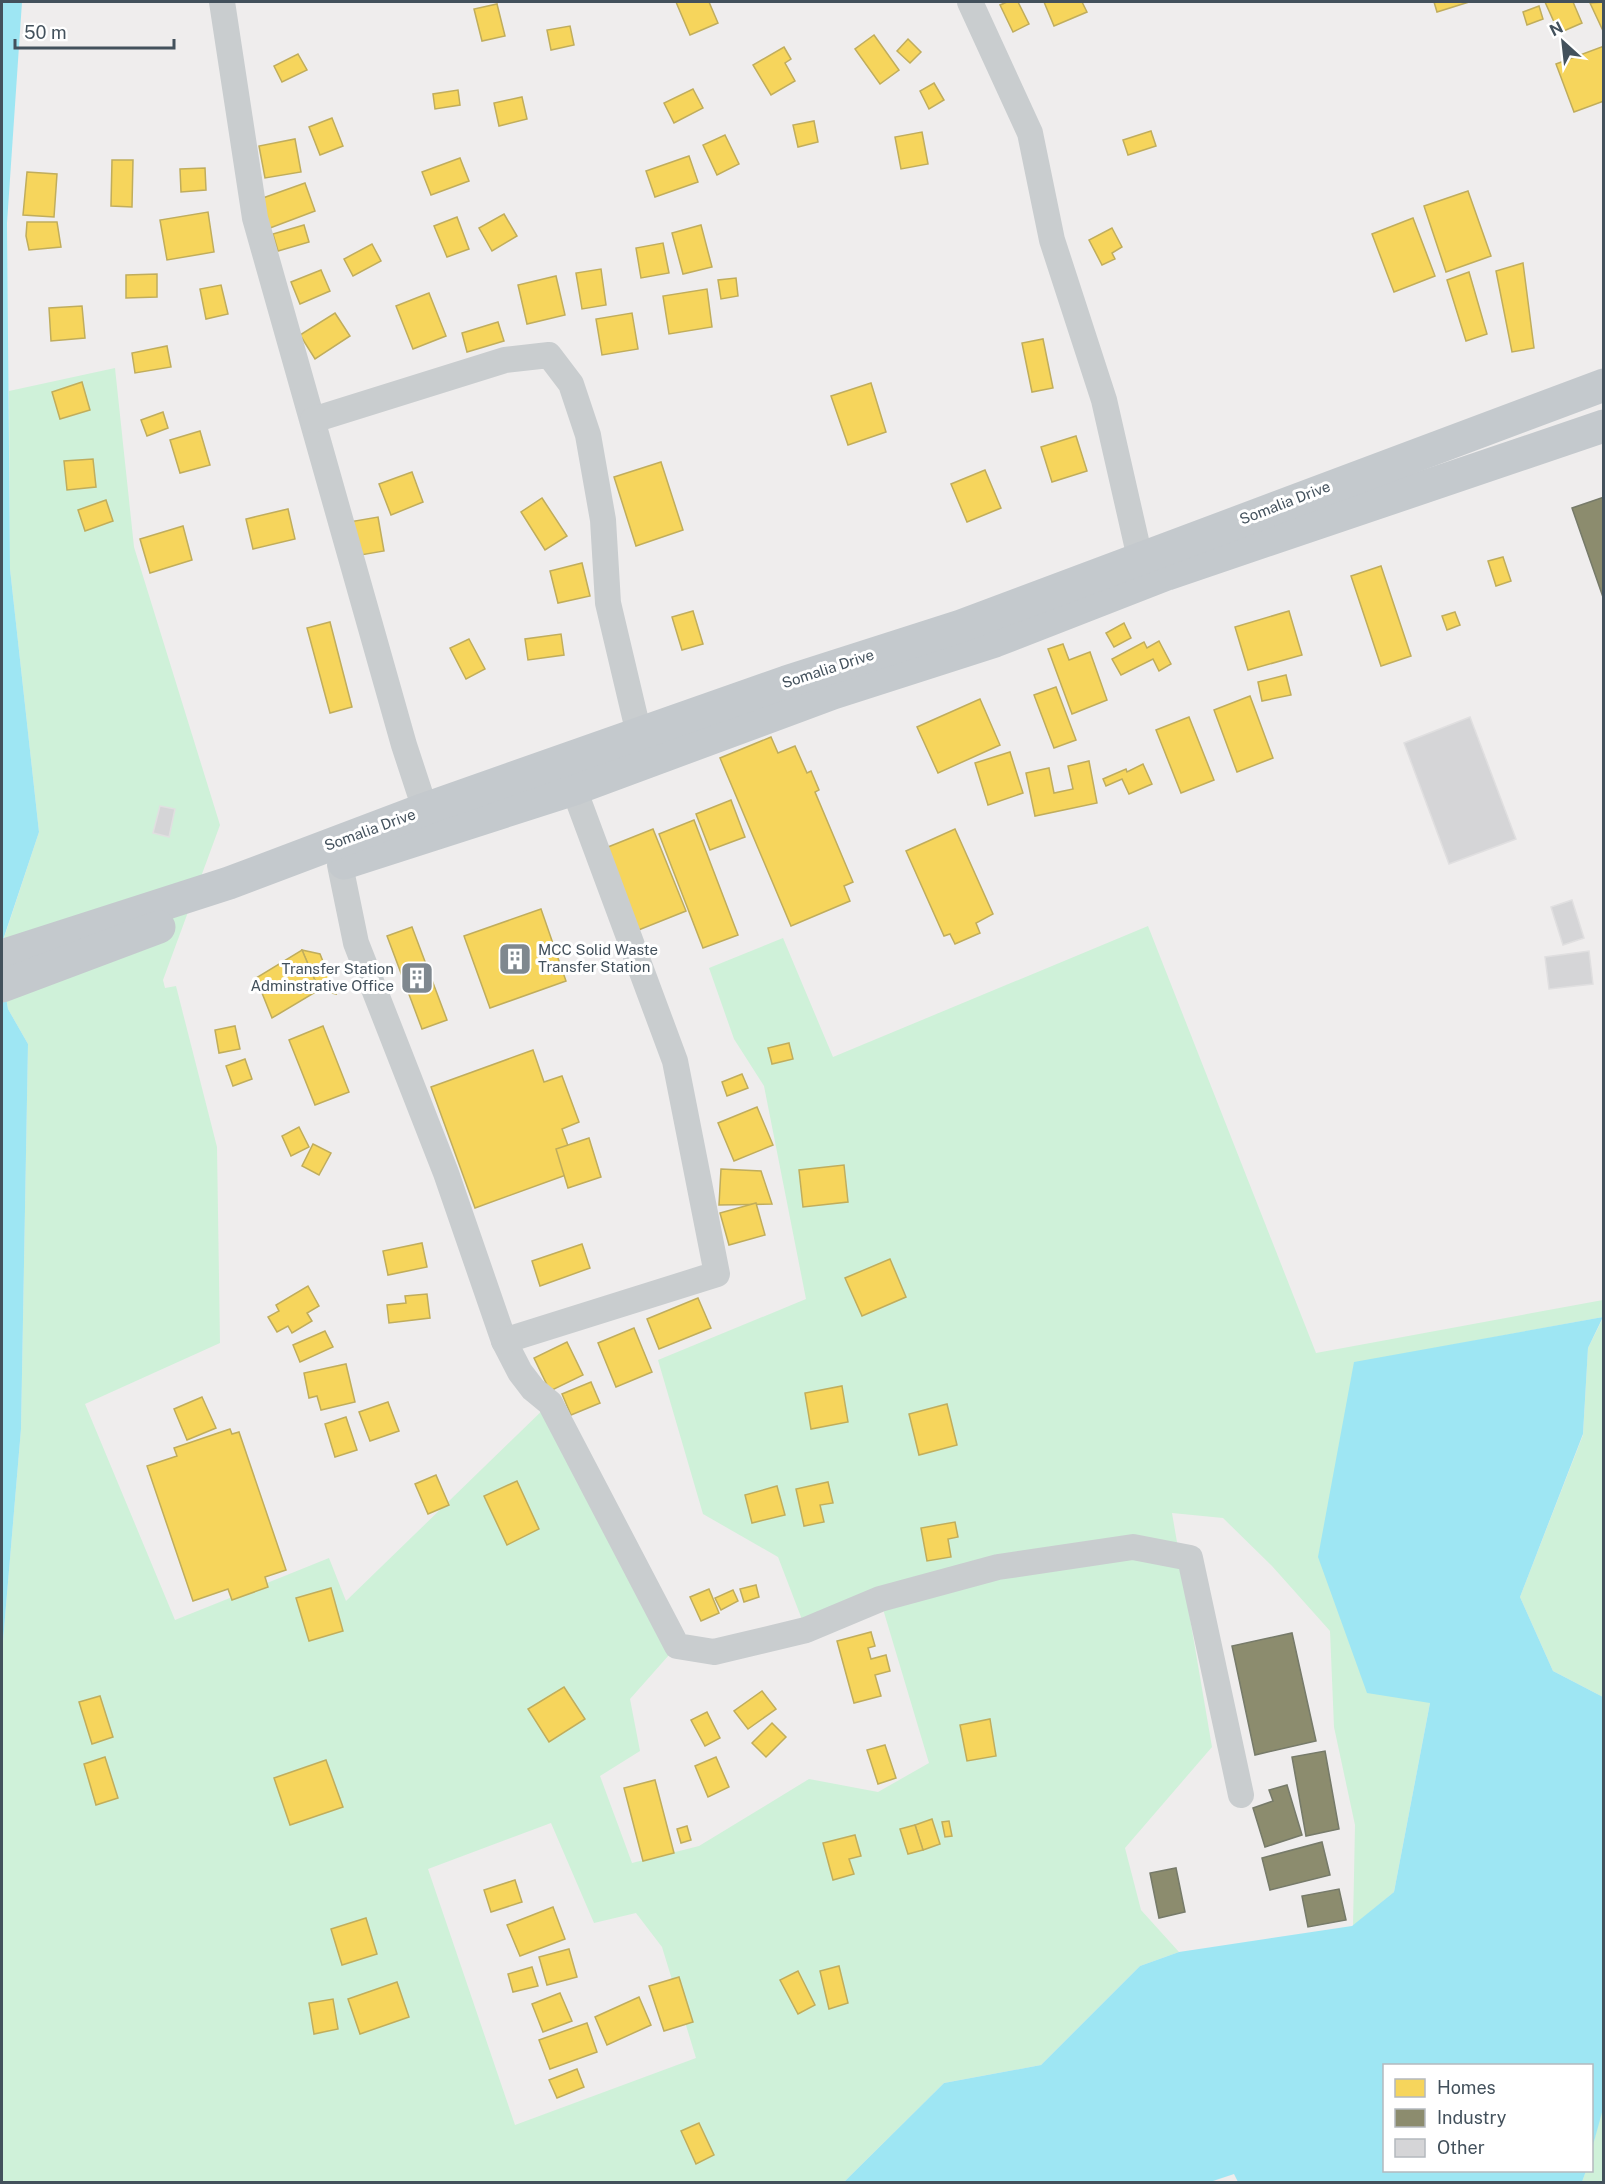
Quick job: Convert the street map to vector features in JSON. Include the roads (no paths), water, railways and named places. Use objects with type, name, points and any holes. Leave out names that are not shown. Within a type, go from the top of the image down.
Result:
[{"type":"main road","name":"Somalia Drive","points":[[55,952],[425,809],[786,682],[961,626],[1604,385]]},
{"type":"main road","name":"Somalia Drive","points":[[55,952],[194,914],[573,789],[833,693],[995,641],[1167,574],[1604,426]]},
{"type":"main road","points":[[2,956],[55,952]]},
{"type":"main road","points":[[2,986],[55,952]]},
{"type":"street","points":[[222,2],[255,218],[404,745],[425,809]]},
{"type":"street","points":[[970,2],[1030,133],[1052,240],[1104,400],[1140,558]]},
{"type":"street","points":[[313,420],[505,360],[549,355],[572,384],[588,435],[603,520],[608,603],[639,734]]},
{"type":"street","points":[[504,1341],[717,1274],[675,1061],[573,789]]},
{"type":"street","points":[[340,865],[356,943],[446,1173],[504,1341],[520,1372],[533,1389],[550,1403],[677,1646],[714,1652],[806,1630],[880,1599],[998,1567],[1133,1547],[1190,1558],[1241,1795]]},
{"type":"water","points":[[2,2],[22,2],[7,223],[10,569],[39,832],[2,943]]},
{"type":"water","points":[[2,973],[8,1009],[28,1044],[21,1429],[2,1653]]},
{"type":"water","points":[[1603,1317],[1588,1348],[1583,1434],[1520,1597],[1553,1671],[1603,1697],[1604,2105],[1593,2145],[1593,2064],[1383,2064],[1383,2172],[1586,2172],[1582,2182],[1238,2182],[1234,2174],[1210,2182],[844,2182],[944,2083],[1041,2065],[1140,1966],[1179,1952],[1352,1926],[1394,1892],[1430,1703],[1367,1693],[1318,1557],[1354,1362]]},
{"type":"place","name":"MCC Solid Waste Transfer Station","points":[[515,959]]},
{"type":"place","name":"Transfer Station Adminstrative Office","points":[[417,978]]}]
